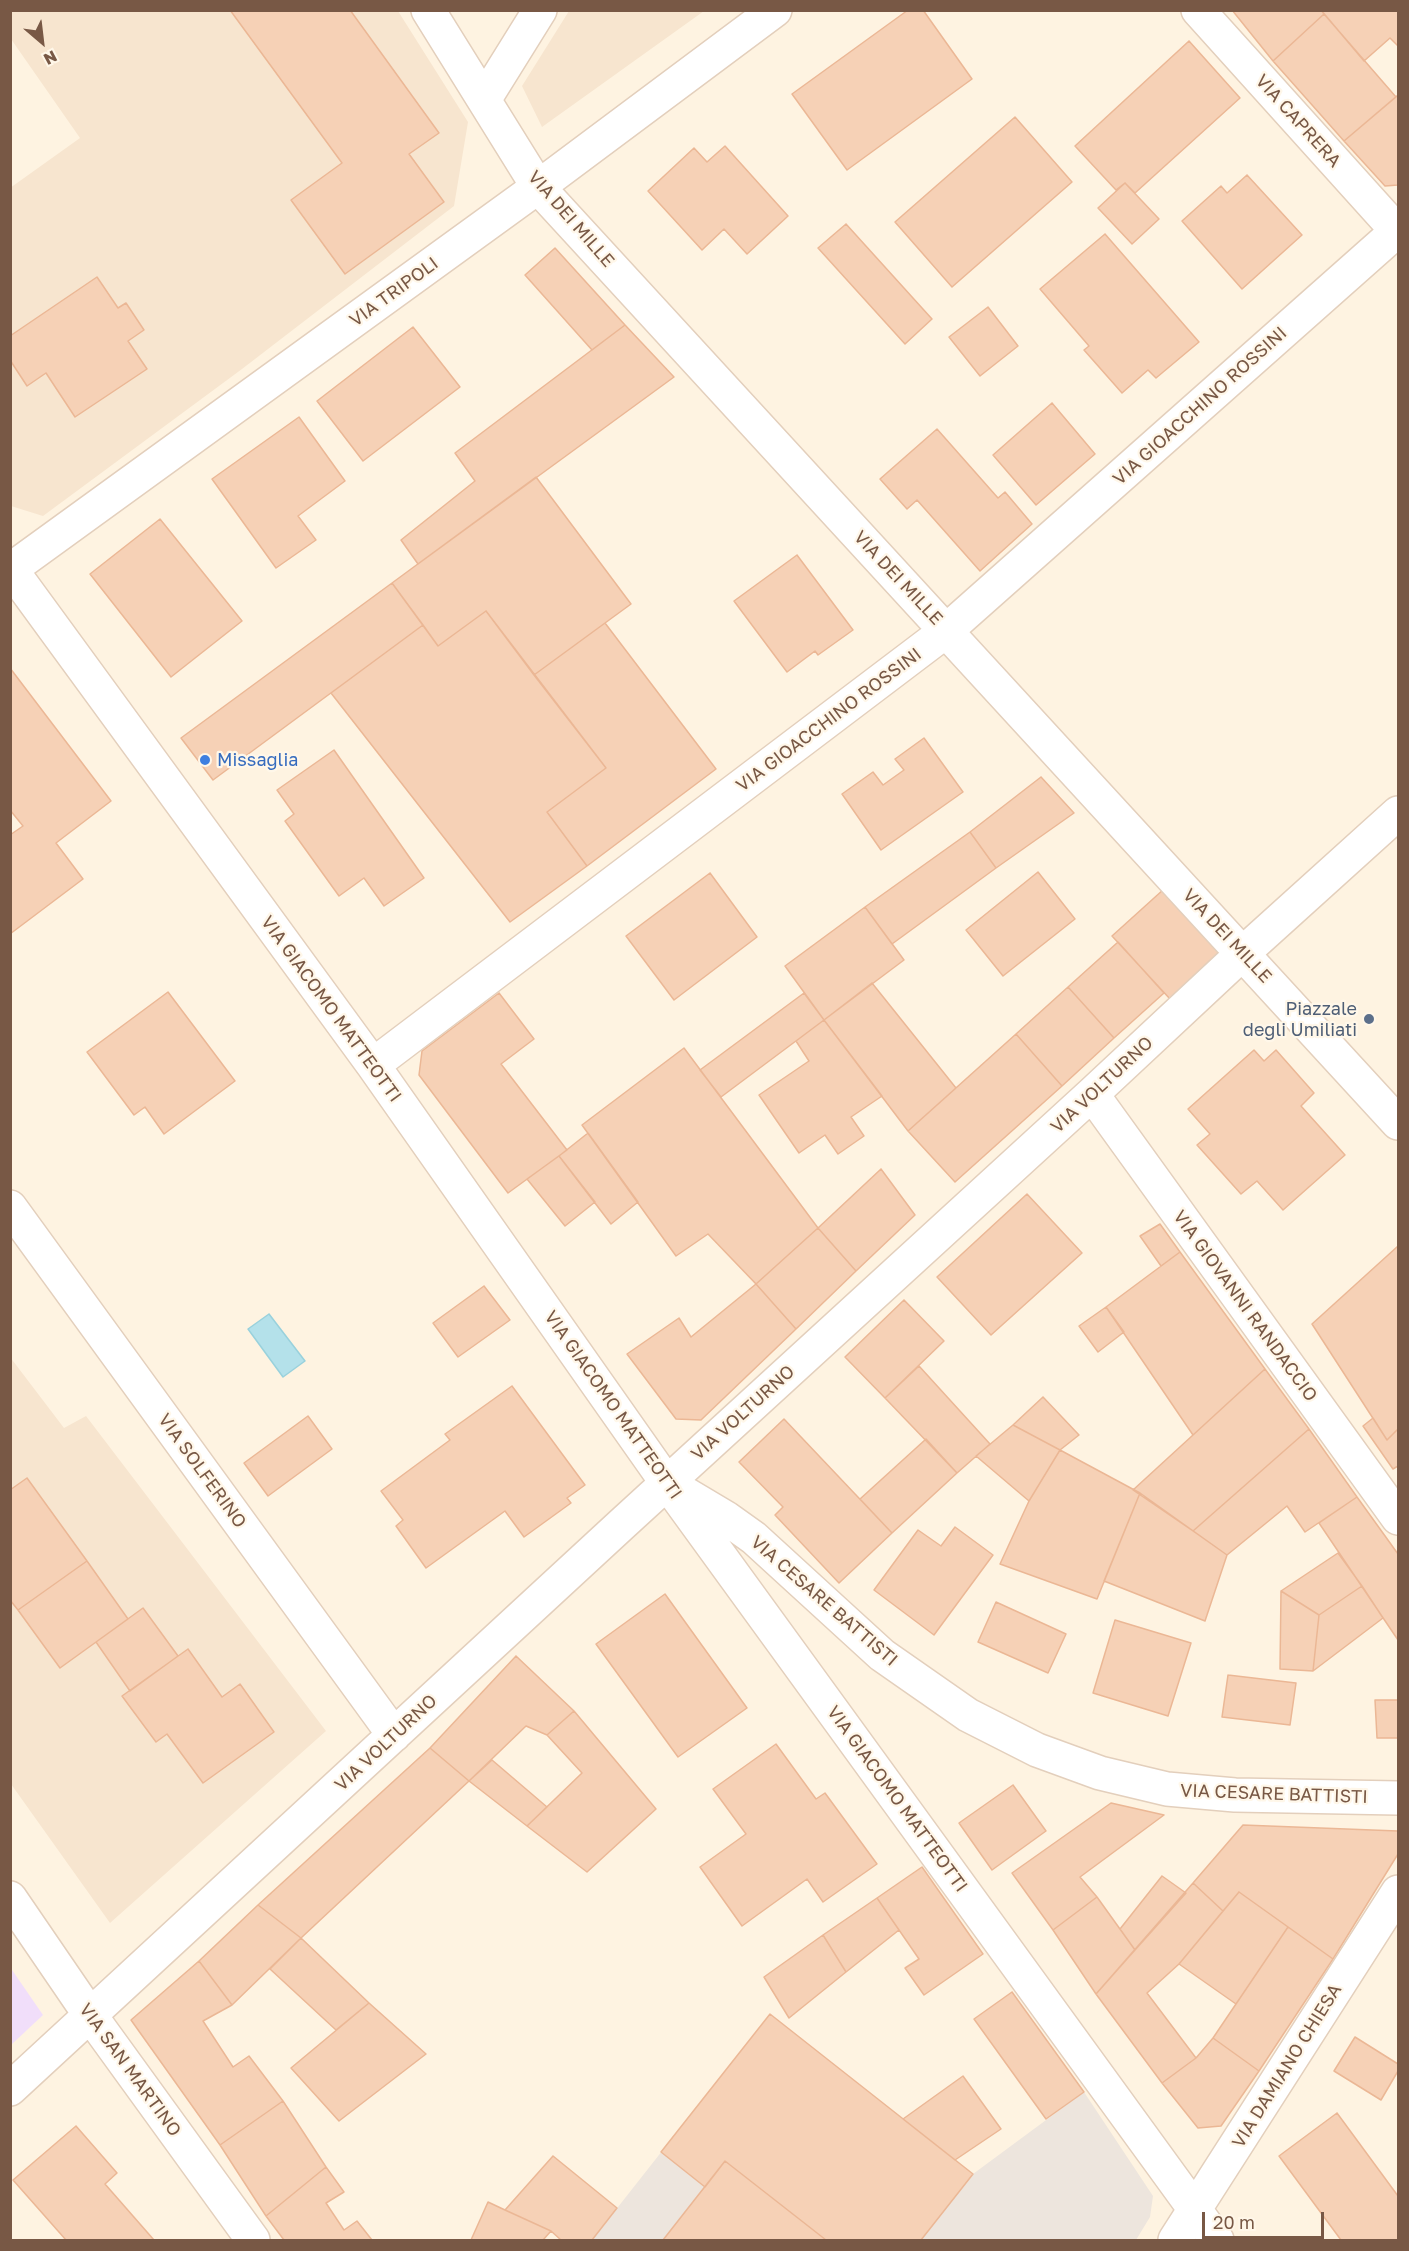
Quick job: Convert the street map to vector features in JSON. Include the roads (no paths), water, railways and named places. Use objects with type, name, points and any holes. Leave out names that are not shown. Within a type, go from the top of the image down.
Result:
[{"type":"street","name":"VIA DEI MILLE","points":[[428,10],[538,187],[1398,1123]]},
{"type":"street","points":[[484,100],[540,10]]},
{"type":"street","name":"VIA TRIPOLI","points":[[11,569],[538,187],[774,10]]},
{"type":"street","name":"VIA CAPRERA","points":[[1198,10],[1398,231]]},
{"type":"street","name":"VIA GIOACCHINO ROSSINI","points":[[373,1065],[946,631],[1398,231]]},
{"type":"street","name":"VIA GIACOMO MATTEOTTI","points":[[11,569],[373,1065],[667,1483],[1217,2241]]},
{"type":"street","name":"VIA VOLTURNO","points":[[10,2089],[1243,953],[1398,813]]},
{"type":"street","name":"VIA GIOVANNI RANDACCIO","points":[[1092,1094],[1398,1518]]},
{"type":"street","name":"VIA SOLFERINO","points":[[10,1207],[394,1735]]},
{"type":"street","name":"VIA CESARE BATTISTI","points":[[667,1483],[726,1518],[754,1538],[882,1655],[968,1715],[1036,1750],[1100,1773],[1167,1789],[1235,1795],[1398,1798]]},
{"type":"street","name":"VIA DAMIANO CHIESA","points":[[1175,2241],[1398,1892]]},
{"type":"street","name":"VIA SAN MARTINO","points":[[10,1898],[253,2241]]},
{"type":"water","points":[[269,1314],[305,1361],[283,1377],[248,1329]]},
{"type":"place","name":"Missaglia","points":[[205,760]]},
{"type":"place","name":"Piazzale degli Umiliati","points":[[1369,1019]]}]
